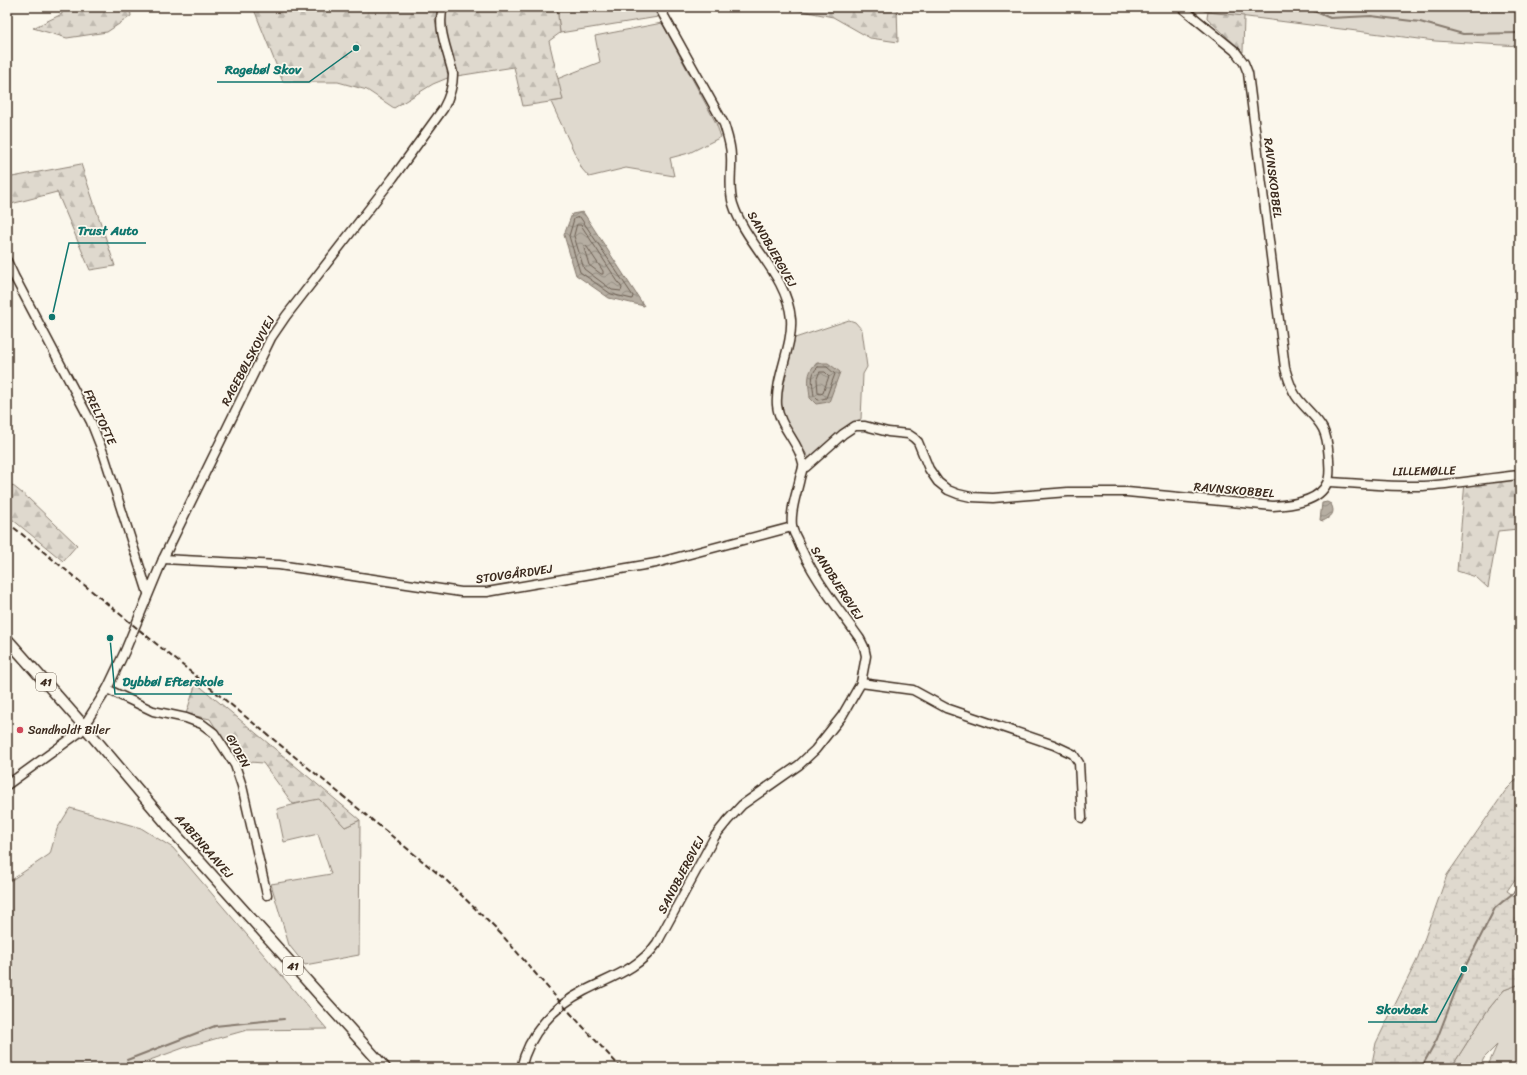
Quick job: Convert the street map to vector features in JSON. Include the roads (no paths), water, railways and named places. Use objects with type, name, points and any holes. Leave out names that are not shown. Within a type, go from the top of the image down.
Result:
[{"type":"main road","name":"AABENRAAVEJ","points":[[7,638],[82,729],[385,1068]]},
{"type":"street","name":"RAGEBØLSKOVVEJ","points":[[82,729],[107,690],[128,645],[163,559],[271,338],[286,316],[393,178],[443,109],[449,97],[453,72],[442,33],[440,18],[443,7]]},
{"type":"street","name":"SANDBJERGVEJ","points":[[521,1068],[525,1052],[538,1030],[549,1016],[562,1004],[584,991],[625,972],[651,952],[715,836],[742,805],[799,765],[815,750],[842,716],[861,683],[866,656],[864,647],[809,565],[792,526],[792,513],[803,463],[782,423],[777,406],[779,386],[789,340],[791,320],[788,303],[773,271],[740,220],[733,203],[730,187],[731,155],[724,124],[659,7]]},
{"type":"street","name":"RAVNSKOBBEL","points":[[803,468],[843,434],[855,426],[865,426],[888,432],[908,434],[914,438],[918,442],[929,469],[938,482],[948,490],[971,497],[992,498],[1068,492],[1127,492],[1273,506],[1287,505],[1308,499],[1323,490],[1328,482],[1330,471],[1327,437],[1322,427],[1296,397],[1289,383],[1285,368],[1248,73],[1244,63],[1236,51],[1181,7]]},
{"type":"street","name":"FRELTOFTE","points":[[7,261],[91,422],[106,462],[148,593]]},
{"type":"street","name":"LILLEMØLLE","points":[[1328,482],[1421,486],[1453,484],[1488,478],[1520,476]]},
{"type":"street","name":"STOVGÅRDVEJ","points":[[163,559],[279,565],[461,592],[487,592],[656,563],[792,526]]},
{"type":"street","points":[[861,683],[913,690],[946,708],[1047,742],[1073,754],[1079,763],[1082,818]]},
{"type":"street","name":"GYDEN","points":[[107,690],[153,711],[186,718],[202,724],[214,733],[235,765],[242,786],[267,895]]},
{"type":"street","points":[[7,785],[82,729]]},
{"type":"water","points":[[583,212],[644,306],[609,298],[576,275],[564,235],[572,214]]},
{"type":"water","points":[[817,363],[828,363],[840,372],[829,402],[816,404],[810,398],[809,375]]},
{"type":"water","points":[[1327,502],[1331,504],[1333,512],[1323,521],[1320,520],[1322,503]]},
{"type":"waterway","points":[[1305,7],[1330,18],[1371,16],[1420,22],[1463,34],[1520,33]]},
{"type":"waterway","points":[[1421,1068],[1437,1039],[1464,969],[1495,908],[1518,889]]},
{"type":"waterway","points":[[127,1060],[215,1026],[284,1019]]},
{"type":"waterway","points":[[44,1068],[56,1066],[97,1067]]},
{"type":"railway","points":[[7,522],[447,881],[502,935],[562,1004],[621,1068]]},
{"type":"place","name":"Ragebøl Skov","points":[[356,48]]},
{"type":"place","name":"Trust Auto","points":[[52,317]]},
{"type":"place","name":"Dybbøl Efterskole","points":[[110,638]]},
{"type":"place","name":"Sandholdt Biler","points":[[20,730]]},
{"type":"place","name":"Skovbæk","points":[[1464,969]]}]
